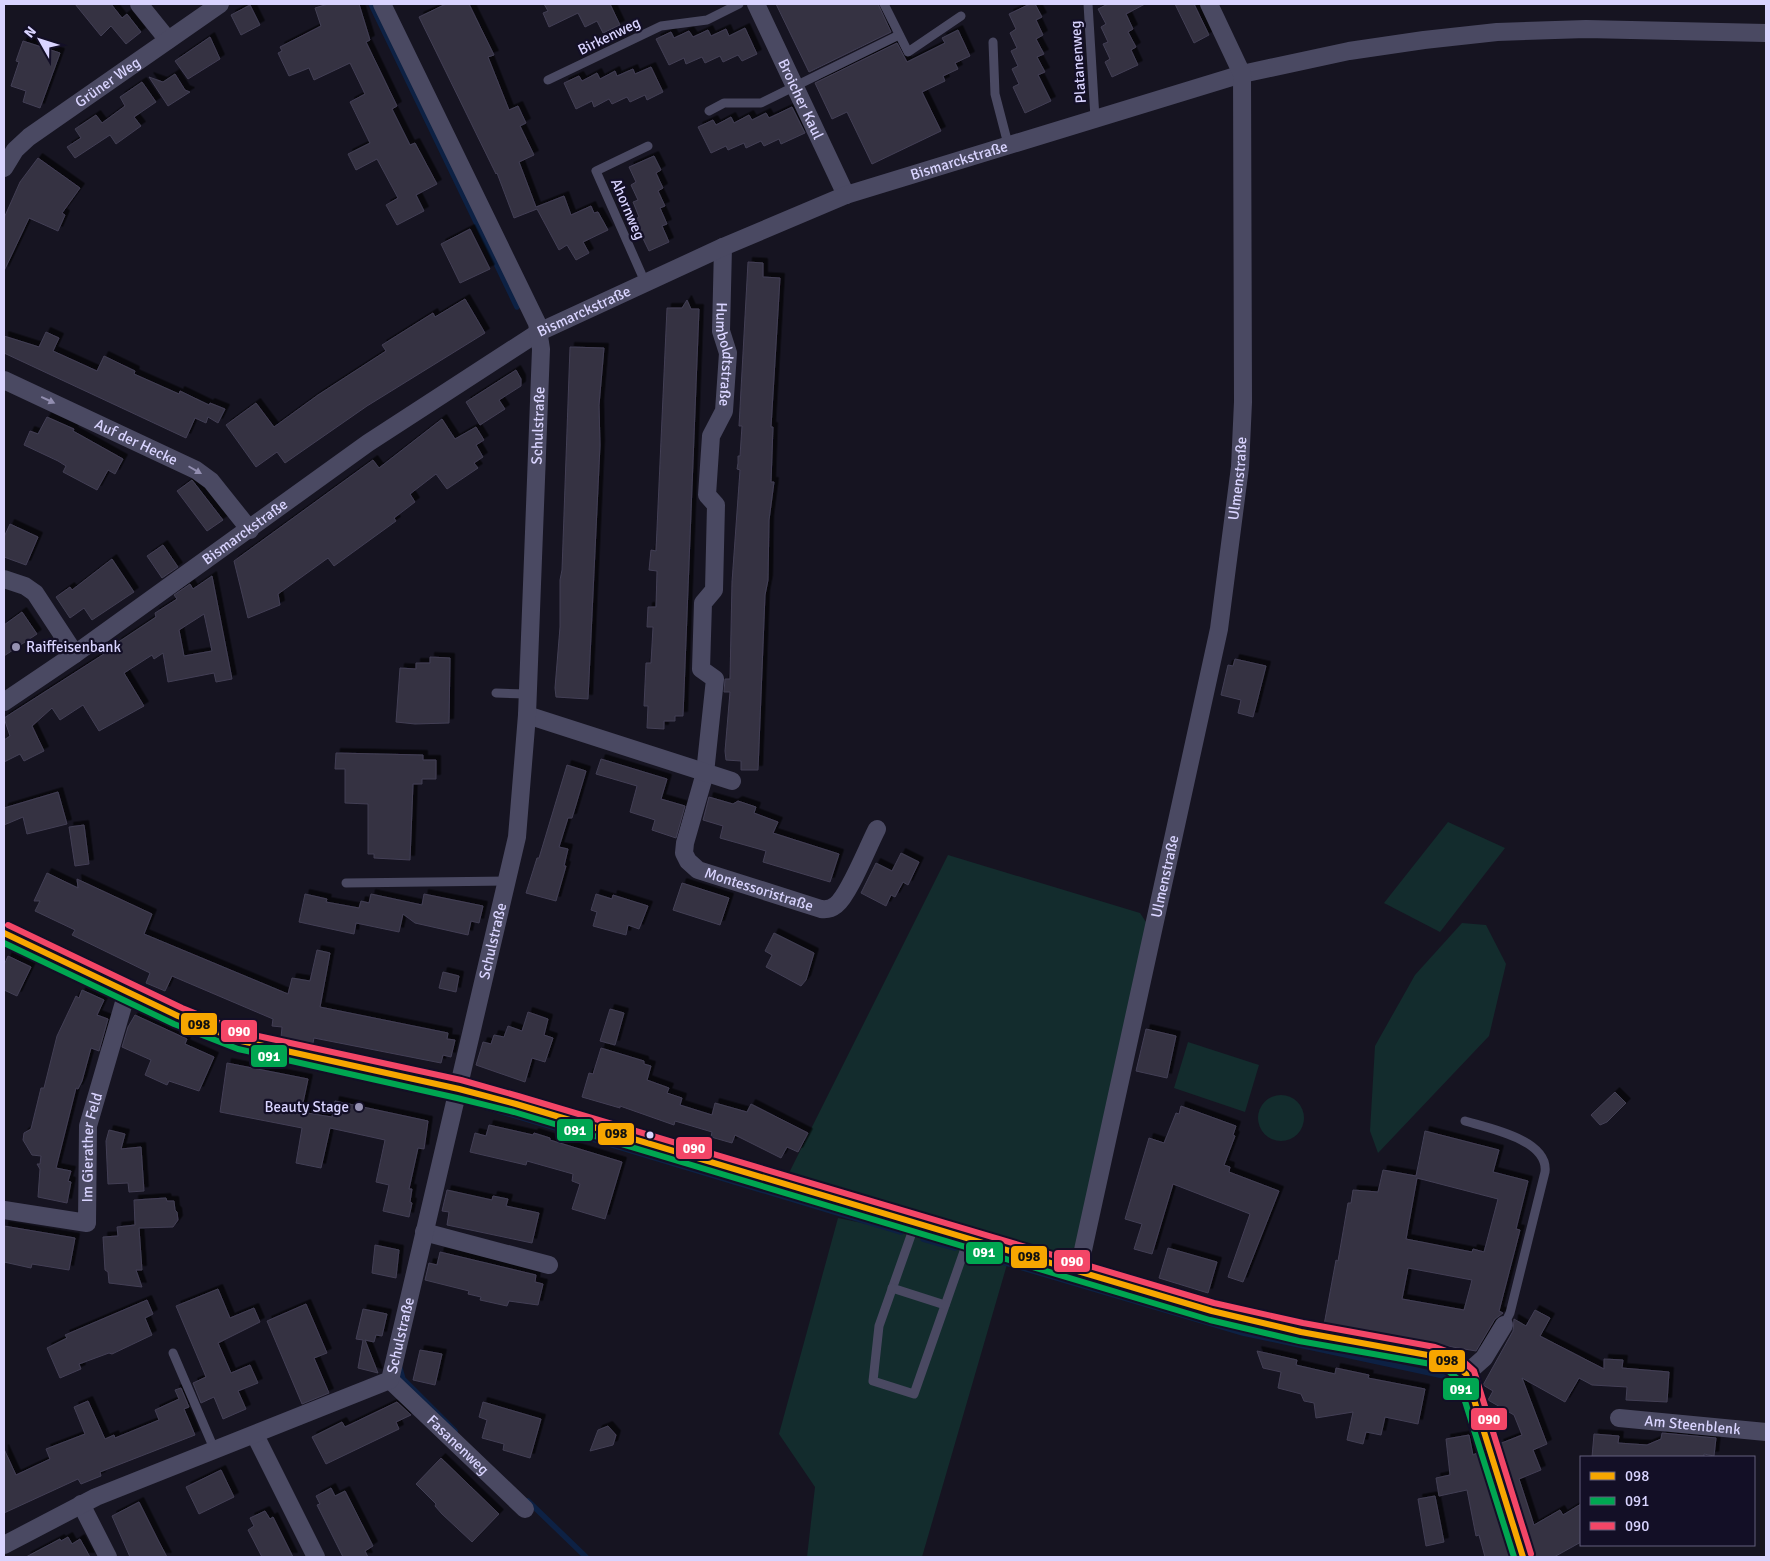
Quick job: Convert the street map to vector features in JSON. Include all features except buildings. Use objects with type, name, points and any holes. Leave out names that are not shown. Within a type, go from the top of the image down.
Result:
[{"type":"street","points":[[138,4],[168,40]]},
{"type":"street","name":"Grüner Weg","points":[[4,168],[15,150],[29,137],[220,4]]},
{"type":"street","name":"Schulstraße","points":[[4,1545],[81,1504],[390,1380],[508,881],[519,821],[526,715],[541,366],[539,332],[382,4]]},
{"type":"street","name":"Broicher Kaul","points":[[756,4],[846,195]]},
{"type":"street","points":[[1209,4],[1242,74]]},
{"type":"street","name":"Bismarckstraße","points":[[4,702],[250,530],[368,443],[539,332],[723,247],[846,195],[1242,74],[1358,50],[1497,32],[1586,29],[1766,33]]},
{"type":"street","name":"Ulmenstraße","points":[[1078,1272],[1212,663],[1224,594],[1240,466],[1243,423],[1242,74]]},
{"type":"street","name":"Humboldtstraße","points":[[704,773],[715,679],[702,669],[703,603],[714,590],[716,505],[707,494],[710,436],[724,412],[728,353],[721,331],[723,247]]},
{"type":"street","name":"Auf der Hecke","points":[[4,380],[196,470],[215,485],[250,530]]},
{"type":"street","points":[[4,579],[26,586],[35,593],[75,654]]},
{"type":"street","points":[[526,715],[732,781]]},
{"type":"street","name":"Montessoristraße","points":[[704,773],[684,853],[694,868],[720,878],[829,909],[835,906],[844,896],[877,828]]},
{"type":"street","points":[[4,933],[210,1030],[259,1047],[459,1089],[646,1142],[968,1240],[1260,1323],[1433,1356],[1451,1362],[1466,1374],[1523,1557]]},
{"type":"street","name":"Im Gierather Feld","points":[[4,1210],[87,1224],[88,1126],[127,992]]},
{"type":"street","points":[[424,1232],[549,1265]]},
{"type":"street","points":[[1466,1374],[1484,1358],[1504,1325]]},
{"type":"street","name":"Fasanenweg","points":[[390,1380],[525,1509]]},
{"type":"street","name":"Am Steenblenk","points":[[1619,1418],[1766,1432]]},
{"type":"street","points":[[255,1435],[316,1557]]},
{"type":"street","points":[[81,1504],[108,1557]]},
{"type":"lane","name":"Birkenweg","points":[[548,80],[661,26],[707,20],[739,4]]},
{"type":"lane","points":[[884,4],[908,52],[961,16]]},
{"type":"lane","name":"Platanenweg","points":[[1088,4],[1095,118]]},
{"type":"lane","points":[[709,111],[724,103],[760,103],[899,35]]},
{"type":"lane","points":[[993,42],[995,94],[1008,144]]},
{"type":"lane","name":"Ahornweg","points":[[645,282],[596,171],[648,146]]},
{"type":"lane","points":[[496,693],[526,694]]},
{"type":"lane","name":"Schulstraße","points":[[346,883],[508,881]]},
{"type":"lane","points":[[1465,1121],[1515,1135],[1540,1154],[1545,1162],[1545,1172],[1510,1313],[1504,1325]]},
{"type":"lane","points":[[915,1224],[878,1332],[873,1382],[914,1394],[968,1240]]},
{"type":"lane","points":[[892,1288],[945,1305]]},
{"type":"lane","points":[[173,1352],[215,1451]]},
{"type":"green space","points":[[1448,822],[1505,848],[1440,932],[1384,903]]},
{"type":"green space","points":[[948,855],[1140,913],[1148,925],[1079,1240],[1068,1257],[1053,1256],[789,1173]]},
{"type":"green space","points":[[1462,923],[1486,925],[1506,964],[1489,1036],[1378,1153],[1370,1131],[1375,1046],[1415,975]]},
{"type":"green space","points":[[1188,1042],[1259,1065],[1245,1112],[1174,1088]]},
{"type":"green space","points":[[1281,1095],[1294,1099],[1300,1105],[1304,1118],[1300,1131],[1294,1137],[1281,1141],[1268,1137],[1262,1131],[1258,1118],[1262,1105],[1268,1099]]},
{"type":"green space","points":[[838,1218],[911,1233],[1008,1261],[922,1557],[807,1557],[815,1487],[779,1434]]},
{"type":"waterway","points":[[371,4],[517,307]]},
{"type":"waterway","points":[[458,1101],[459,1099],[901,1232]]},
{"type":"waterway","points":[[923,1239],[955,1248]]},
{"type":"waterway","points":[[972,1253],[1243,1333],[1444,1376],[1462,1393],[1476,1434]]},
{"type":"waterway","points":[[399,1365],[403,1379],[455,1431]]},
{"type":"waterway","points":[[528,1501],[586,1557]]},
{"type":"transit line","name":"090","points":[[8,925],[182,1008],[244,1033],[461,1080],[1214,1303],[1303,1323],[1435,1347],[1455,1354],[1474,1371],[1531,1554]]},
{"type":"transit line","name":"098","points":[[4,933],[178,1016],[241,1041],[459,1089],[516,1104],[1212,1311],[1301,1332],[1433,1356],[1451,1362],[1466,1374],[1523,1557]]},
{"type":"transit line","name":"091","points":[[4,943],[174,1024],[238,1049],[514,1112],[1210,1320],[1299,1341],[1431,1364],[1447,1370],[1458,1379],[1514,1557]]},
{"type":"place","name":"Raiffeisenbank","points":[[16,647]]},
{"type":"place","name":"Beauty Stage","points":[[359,1107]]}]
